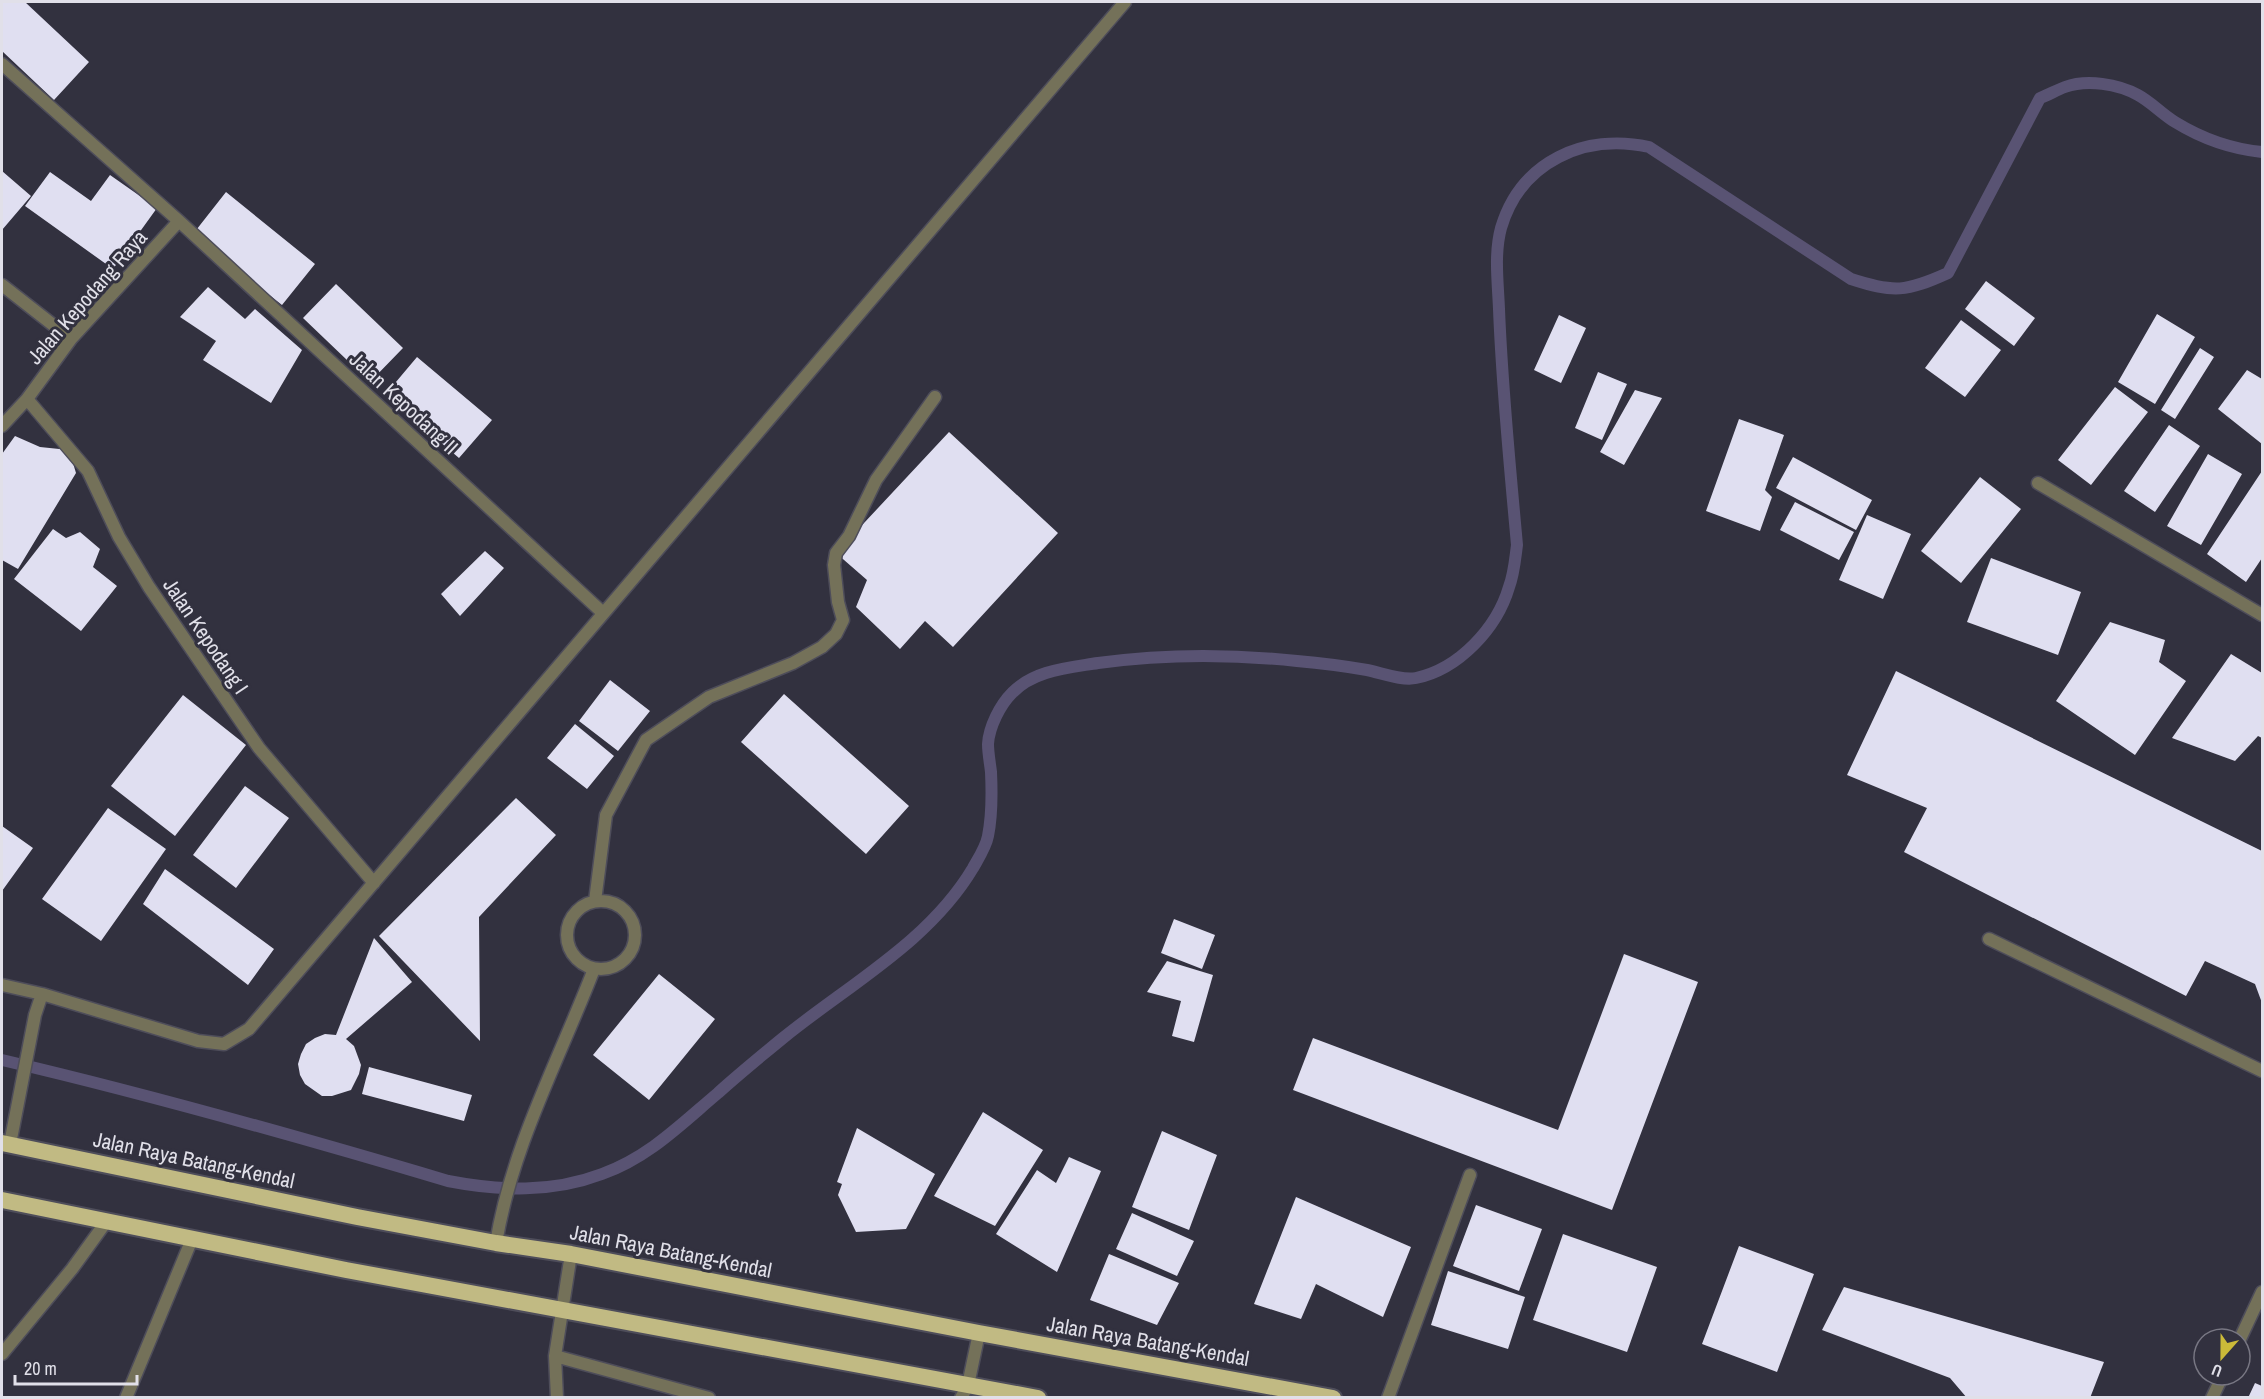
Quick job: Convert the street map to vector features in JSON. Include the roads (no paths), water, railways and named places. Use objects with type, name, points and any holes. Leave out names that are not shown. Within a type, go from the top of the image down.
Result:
[{"type":"highway","name":"Jalan Raya Batang-Kendal","points":[[6,1144],[357,1218],[571,1254],[980,1334],[1333,1398]]},
{"type":"highway","points":[[2,1200],[964,1391],[1038,1398]]},
{"type":"street","points":[[2,985],[42,994],[198,1041],[224,1044],[249,1029],[1125,2]]},
{"type":"street","name":"Jalan Kepodang II","points":[[2,64],[179,221],[603,613]]},
{"type":"street","name":"Jalan Kepodang Raya","points":[[2,426],[27,399],[71,339],[179,221]]},
{"type":"street","points":[[2,285],[71,339]]},
{"type":"street","points":[[595,901],[606,815],[646,740],[709,697],[793,663],[822,647],[836,634],[843,620],[838,602],[834,565],[836,553],[849,536],[876,480],[935,397]]},
{"type":"street","name":"Jalan Kepodang I","points":[[27,399],[88,471],[119,537],[148,587],[259,748],[374,883]]},
{"type":"street","points":[[2038,483],[2262,615]]},
{"type":"street","points":[[595,901],[609,902],[622,907],[631,917],[636,930],[635,943],[629,956],[620,965],[607,969],[594,969],[581,964],[572,954],[567,941],[567,928],[573,915],[583,906],[595,901]]},
{"type":"street","points":[[1989,939],[2262,1071]]},
{"type":"street","points":[[496,1243],[502,1208],[530,1121],[594,969]]},
{"type":"street","points":[[6,1144],[21,1089],[35,1015],[42,994]]},
{"type":"street","points":[[1388,1398],[1470,1175]]},
{"type":"street","points":[[2,1354],[72,1269],[106,1222]]},
{"type":"street","points":[[126,1398],[192,1239]]},
{"type":"street","points":[[557,1398],[555,1356],[571,1254]]},
{"type":"street","points":[[2246,1327],[2262,1292]]},
{"type":"street","points":[[964,1391],[980,1334]]},
{"type":"street","points":[[555,1356],[709,1398]]},
{"type":"waterway","points":[[2,1060],[226,1117],[448,1181],[487,1187],[526,1188],[564,1185],[602,1174],[635,1159],[663,1139],[783,1038],[886,961],[934,918],[955,894],[973,868],[988,836],[992,796],[988,744],[993,724],[999,710],[1012,693],[1030,679],[1052,671],[1098,663],[1197,656],[1247,657],[1314,663],[1367,670],[1410,679],[1447,666],[1474,644],[1486,631],[1503,602],[1512,577],[1517,545],[1502,368],[1497,268],[1499,238],[1510,205],[1524,185],[1540,169],[1558,157],[1602,144],[1649,147],[1851,279],[1878,287],[1900,288],[1921,284],[1948,273],[2040,98],[2065,87],[2092,83],[2121,88],[2143,98],[2170,119],[2195,133],[2217,142],[2262,152]]}]
